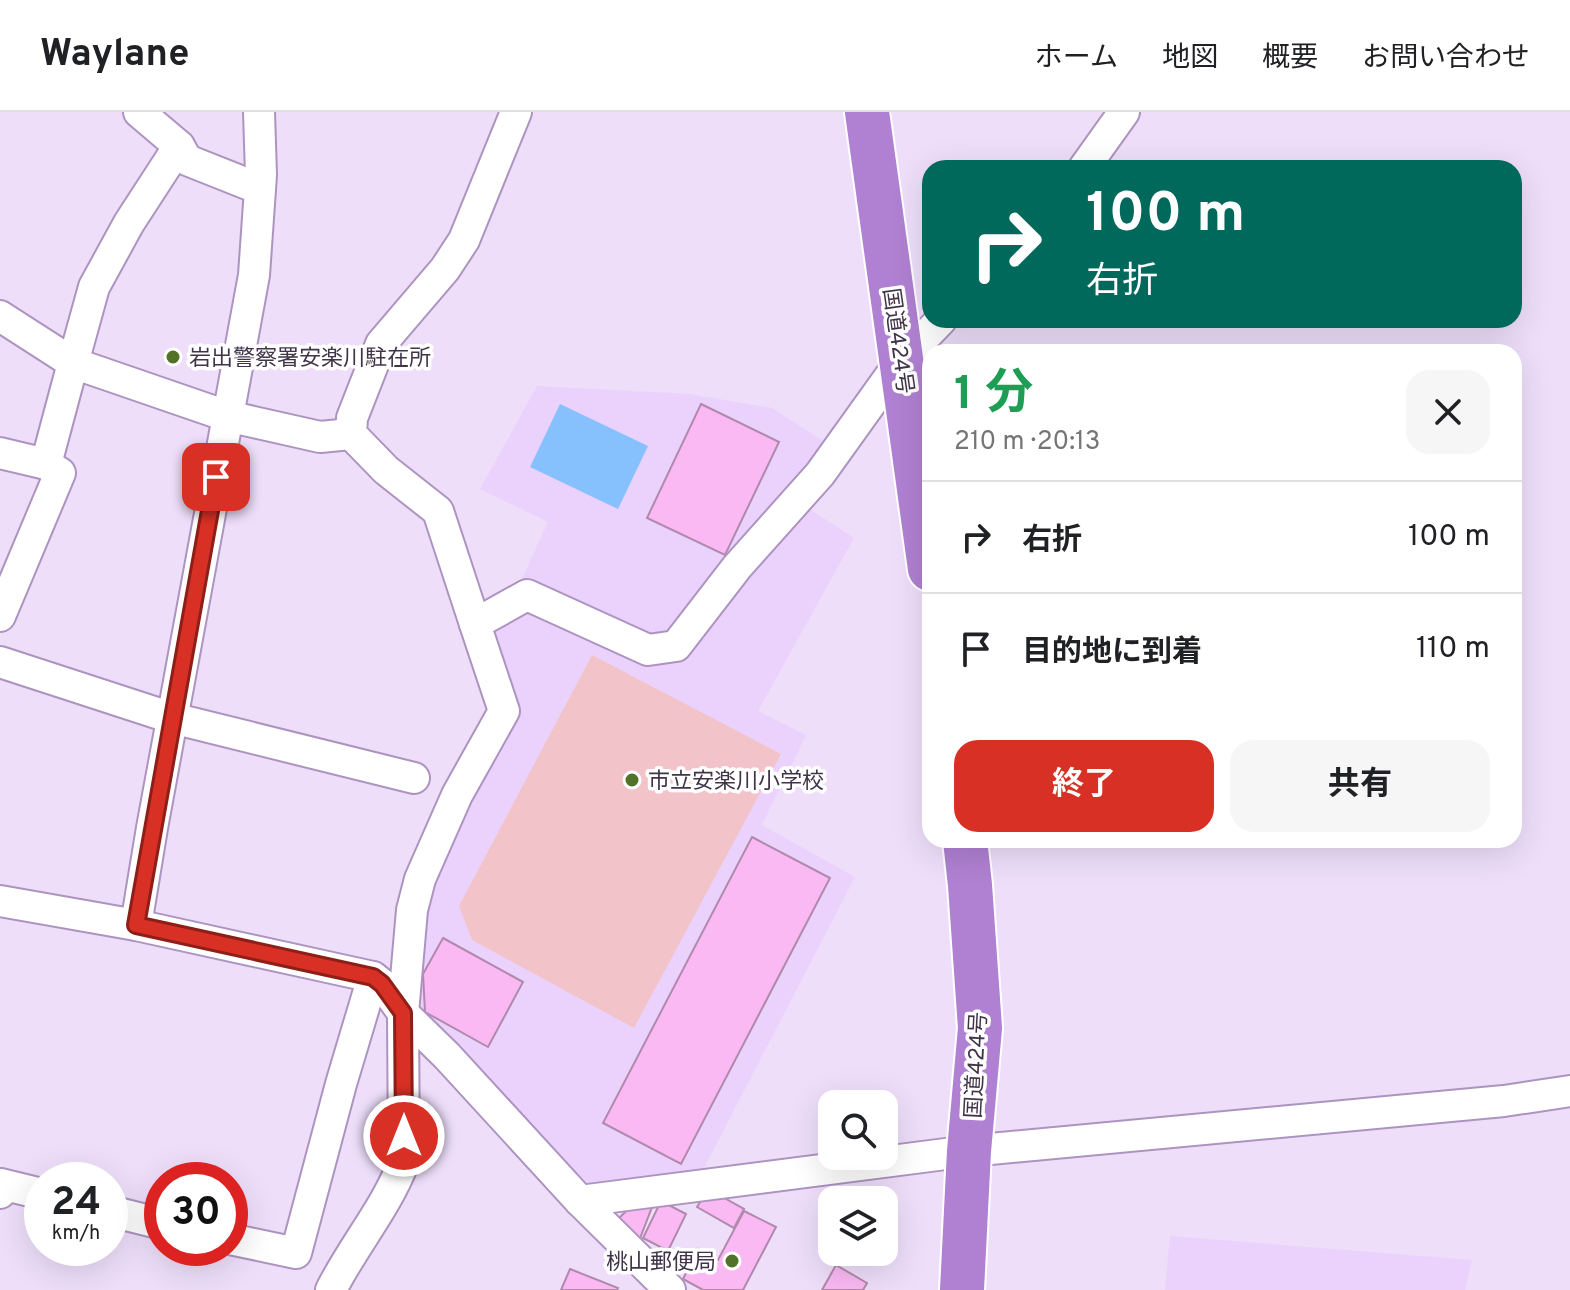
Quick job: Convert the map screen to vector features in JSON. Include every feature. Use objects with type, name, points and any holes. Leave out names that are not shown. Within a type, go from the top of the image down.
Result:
[{"type":"highway","name":"国道424号","points":[[867,112],[922,512]]},
{"type":"highway","name":"国道424号","points":[[962,1290],[969,1151],[980,1028],[966,848]]},
{"type":"street","points":[[139,112],[179,146],[187,160],[260,189]]},
{"type":"street","points":[[136,925],[254,275],[260,189],[259,112]]},
{"type":"street","points":[[331,1290],[343,1265],[396,1182],[404,1161],[403,1013],[412,910],[420,879],[457,795],[504,711],[438,511],[386,470],[351,434],[352,418],[381,344],[445,269],[464,240],[516,112]]},
{"type":"street","points":[[1090,160],[1124,112]]},
{"type":"street","points":[[46,464],[94,287],[129,223],[179,146]]},
{"type":"street","points":[[0,316],[73,363],[227,416],[320,437],[351,434]]},
{"type":"street","points":[[475,624],[527,595],[648,650],[676,646],[737,567],[820,474],[901,361],[933,328]]},
{"type":"street","points":[[0,453],[46,464],[60,473],[0,616]]},
{"type":"street","points":[[0,662],[172,718],[414,778]]},
{"type":"street","points":[[0,901],[136,925],[373,977],[580,1201],[670,1290]]},
{"type":"street","points":[[248,1243],[296,1253],[373,977]]},
{"type":"street","points":[[580,1201],[969,1151],[1489,1102],[1570,1091]]},
{"type":"street","points":[[0,1187],[24,1191]]},
{"type":"shaded area","name":"市立安楽川小学校","points":[[537,386],[690,394],[772,408],[848,457],[805,506],[854,538],[758,711],[806,735],[762,825],[855,877],[703,1170],[589,1185],[419,1011],[422,901],[516,708],[478,613],[514,596],[548,522],[480,489]]},
{"type":"shaded area","points":[[592,655],[781,754],[634,1028],[472,940],[459,906]]},
{"type":"shaded area","points":[[1170,1236],[1472,1260],[1465,1290],[1165,1290]]},
{"type":"water","points":[[560,404],[648,446],[618,509],[530,467]]},
{"type":"building","points":[[701,404],[779,442],[725,555],[647,518]]},
{"type":"building","points":[[752,837],[830,878],[681,1164],[603,1123]]},
{"type":"building","points":[[443,938],[523,982],[488,1047],[425,1012],[423,974]]},
{"type":"building","points":[[708,1189],[744,1209],[734,1228],[697,1207]]},
{"type":"building","points":[[640,1198],[652,1207],[639,1241],[618,1219]]},
{"type":"building","points":[[661,1201],[686,1214],[668,1251],[643,1238]]},
{"type":"building","points":[[744,1211],[776,1227],[743,1290],[703,1290],[683,1279],[698,1249],[718,1260]]},
{"type":"building","points":[[835,1266],[867,1283],[863,1290],[822,1290]]},
{"type":"building","points":[[570,1269],[618,1288],[561,1290]]},
{"type":"place","name":"岩出警察署安楽川駐在所","points":[[173,357]]},
{"type":"place","name":"市立安楽川小学校","points":[[632,780]]},
{"type":"place","name":"桃山郵便局","points":[[732,1261]]},
{"type":"route","points":[[216,477],[136,925],[373,977],[382,984],[403,1013],[404,1136]]}]
